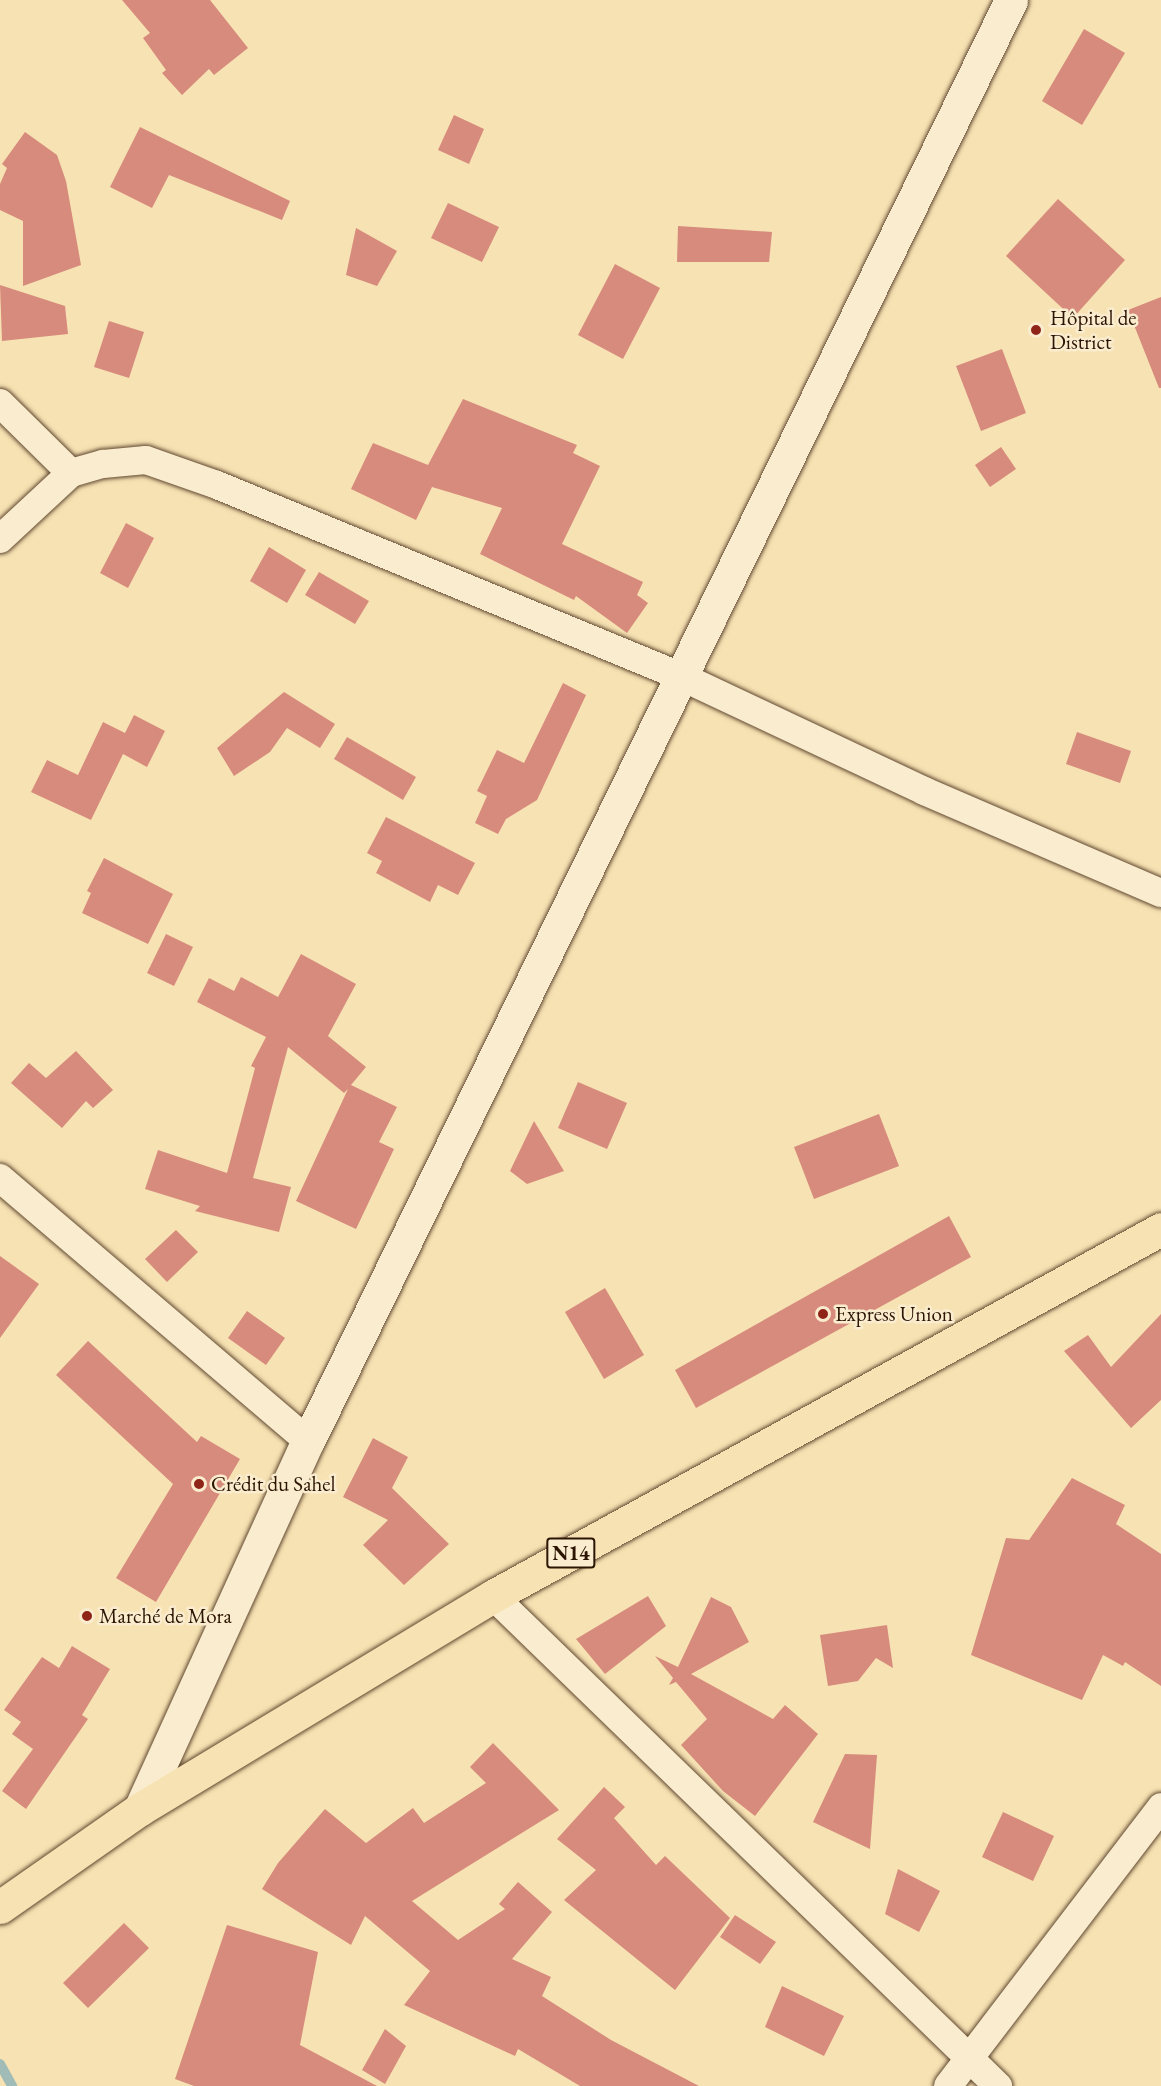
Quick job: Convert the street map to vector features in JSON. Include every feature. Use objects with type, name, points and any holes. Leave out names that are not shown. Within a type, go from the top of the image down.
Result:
[{"type":"highway","name":"N14","points":[[0,1907],[140,1809],[493,1596],[1161,1229]]},
{"type":"street","points":[[140,1809],[308,1441],[1011,0]]},
{"type":"street","points":[[0,403],[71,473]]},
{"type":"street","points":[[0,539],[71,473],[103,465],[146,460],[217,485],[680,676],[924,790],[1161,893]]},
{"type":"street","points":[[0,1178],[308,1441]]},
{"type":"street","points":[[493,1596],[998,2086]]},
{"type":"street","points":[[948,2086],[1161,1807]]},
{"type":"building","points":[[122,0],[210,0],[248,48],[214,75],[209,69],[182,95],[162,73],[166,70],[143,38],[150,33]]},
{"type":"building","points":[[1084,29],[1125,53],[1082,125],[1042,101]]},
{"type":"building","points":[[454,115],[484,129],[469,164],[438,150]]},
{"type":"building","points":[[140,127],[290,201],[282,220],[169,175],[152,208],[110,187]]},
{"type":"building","points":[[25,132],[57,155],[66,181],[81,265],[23,286],[23,221],[0,210],[0,184],[7,168],[2,164]]},
{"type":"building","points":[[1058,199],[1125,260],[1073,318],[1006,256]]},
{"type":"building","points":[[448,203],[499,227],[482,262],[431,238]]},
{"type":"building","points":[[678,226],[772,232],[769,262],[677,262]]},
{"type":"building","points":[[356,228],[397,251],[377,286],[346,275]]},
{"type":"building","points":[[615,264],[660,288],[623,359],[578,335]]},
{"type":"building","points":[[0,285],[65,306],[68,334],[2,341]]},
{"type":"building","points":[[1161,297],[1161,388],[1159,388],[1128,310]]},
{"type":"building","points":[[109,321],[144,332],[129,378],[94,367]]},
{"type":"building","points":[[1002,349],[1026,413],[981,431],[956,366]]},
{"type":"building","points":[[463,399],[577,445],[573,453],[600,466],[562,544],[643,582],[637,595],[648,603],[627,633],[576,596],[574,600],[480,554],[502,508],[432,487],[416,520],[351,489],[373,443],[428,465]]},
{"type":"building","points":[[1001,447],[1016,469],[990,487],[975,465]]},
{"type":"building","points":[[126,523],[154,538],[128,588],[100,573]]},
{"type":"building","points":[[269,547],[306,570],[287,603],[250,581]]},
{"type":"building","points":[[319,572],[369,601],[355,624],[305,595]]},
{"type":"building","points":[[563,683],[586,695],[537,800],[506,819],[498,834],[475,823],[487,796],[477,791],[497,750],[524,763]]},
{"type":"building","points":[[284,692],[335,724],[320,748],[287,728],[270,752],[234,776],[217,748]]},
{"type":"building","points":[[134,715],[165,731],[147,767],[123,754],[91,820],[31,792],[47,760],[78,775],[103,722],[125,733]]},
{"type":"building","points":[[1077,732],[1131,751],[1120,783],[1066,764]]},
{"type":"building","points":[[347,737],[416,777],[403,800],[334,759]]},
{"type":"building","points":[[386,817],[475,863],[458,895],[438,885],[430,902],[376,873],[382,861],[367,853]]},
{"type":"building","points":[[104,858],[173,894],[148,944],[82,913],[91,893],[87,891]]},
{"type":"building","points":[[166,934],[193,947],[174,986],[147,973]]},
{"type":"building","points":[[301,954],[356,984],[328,1036],[366,1067],[351,1085],[397,1107],[379,1142],[394,1149],[356,1229],[296,1201],[348,1089],[344,1093],[288,1047],[253,1178],[291,1187],[279,1232],[195,1211],[200,1206],[145,1189],[158,1150],[227,1173],[255,1068],[251,1066],[266,1037],[197,1002],[209,978],[234,991],[241,977],[278,997]]},
{"type":"building","points":[[76,1051],[113,1090],[93,1108],[86,1101],[62,1128],[11,1083],[29,1063],[46,1078]]},
{"type":"building","points":[[578,1082],[627,1103],[607,1149],[558,1128]]},
{"type":"building","points":[[879,1114],[899,1166],[814,1199],[794,1147]]},
{"type":"building","points":[[534,1121],[564,1171],[527,1184],[510,1171]]},
{"type":"building","name":"Express Union","points":[[949,1216],[971,1257],[696,1408],[675,1370]]},
{"type":"building","points":[[176,1230],[198,1252],[167,1282],[145,1259]]},
{"type":"building","points":[[0,1256],[39,1284],[0,1338]]},
{"type":"building","points":[[605,1288],[644,1355],[604,1379],[565,1312]]},
{"type":"building","points":[[247,1311],[285,1338],[266,1365],[228,1338]]},
{"type":"building","points":[[1161,1314],[1161,1400],[1131,1428],[1064,1351],[1088,1335],[1111,1367]]},
{"type":"building","points":[[88,1341],[197,1442],[201,1436],[240,1459],[156,1602],[116,1578],[173,1484],[56,1375]]},
{"type":"building","points":[[373,1438],[408,1457],[392,1488],[449,1544],[404,1585],[363,1545],[388,1520],[343,1497]]},
{"type":"building","points":[[1072,1478],[1125,1505],[1116,1524],[1161,1554],[1161,1686],[1125,1662],[1123,1666],[1103,1655],[1082,1700],[971,1655],[1006,1538],[1029,1540]]},
{"type":"building","points":[[648,1596],[666,1626],[605,1674],[576,1639]]},
{"type":"building","points":[[711,1597],[731,1607],[749,1642],[691,1674],[773,1719],[785,1705],[818,1734],[755,1816],[723,1791],[681,1745],[707,1719],[676,1682],[669,1685],[673,1678],[655,1656],[678,1667]]},
{"type":"building","points":[[887,1625],[893,1668],[876,1658],[858,1681],[828,1686],[820,1635]]},
{"type":"building","points":[[72,1646],[110,1669],[82,1715],[88,1719],[26,1809],[2,1791],[33,1749],[12,1734],[21,1722],[4,1710],[42,1657],[59,1668]]},
{"type":"building","points":[[493,1743],[559,1810],[412,1901],[458,1940],[505,1909],[499,1904],[518,1882],[552,1912],[512,1959],[551,1977],[542,1996],[611,2040],[699,2086],[580,2086],[518,2049],[515,2056],[404,2005],[430,1971],[365,1916],[351,1945],[262,1889],[278,1863],[325,1809],[366,1843],[413,1808],[424,1823],[486,1783],[470,1767]]},
{"type":"building","points":[[845,1754],[877,1755],[870,1849],[813,1822]]},
{"type":"building","points":[[604,1787],[625,1807],[614,1818],[656,1865],[665,1856],[730,1918],[675,1990],[564,1900],[596,1870],[557,1839]]},
{"type":"building","points":[[1003,1812],[1054,1836],[1033,1881],[982,1857]]},
{"type":"building","points":[[898,1869],[940,1891],[919,1932],[885,1914]]},
{"type":"building","points":[[735,1915],[776,1942],[760,1964],[720,1937]]},
{"type":"building","points":[[124,1923],[149,1948],[88,2008],[63,1983]]},
{"type":"building","points":[[227,1925],[318,1952],[300,2045],[377,2086],[194,2086],[175,2079]]},
{"type":"building","points":[[782,1986],[844,2016],[824,2056],[765,2027]]},
{"type":"building","points":[[385,2029],[406,2046],[385,2084],[362,2070]]},
{"type":"waterway","points":[[0,2064],[12,2086]]},
{"type":"place","name":"Hôpital de District","points":[[1036,330]]},
{"type":"place","name":"Express Union","points":[[823,1314]]},
{"type":"place","name":"Crédit du Sahel","points":[[199,1484]]},
{"type":"place","name":"Marché de Mora","points":[[87,1616]]}]
